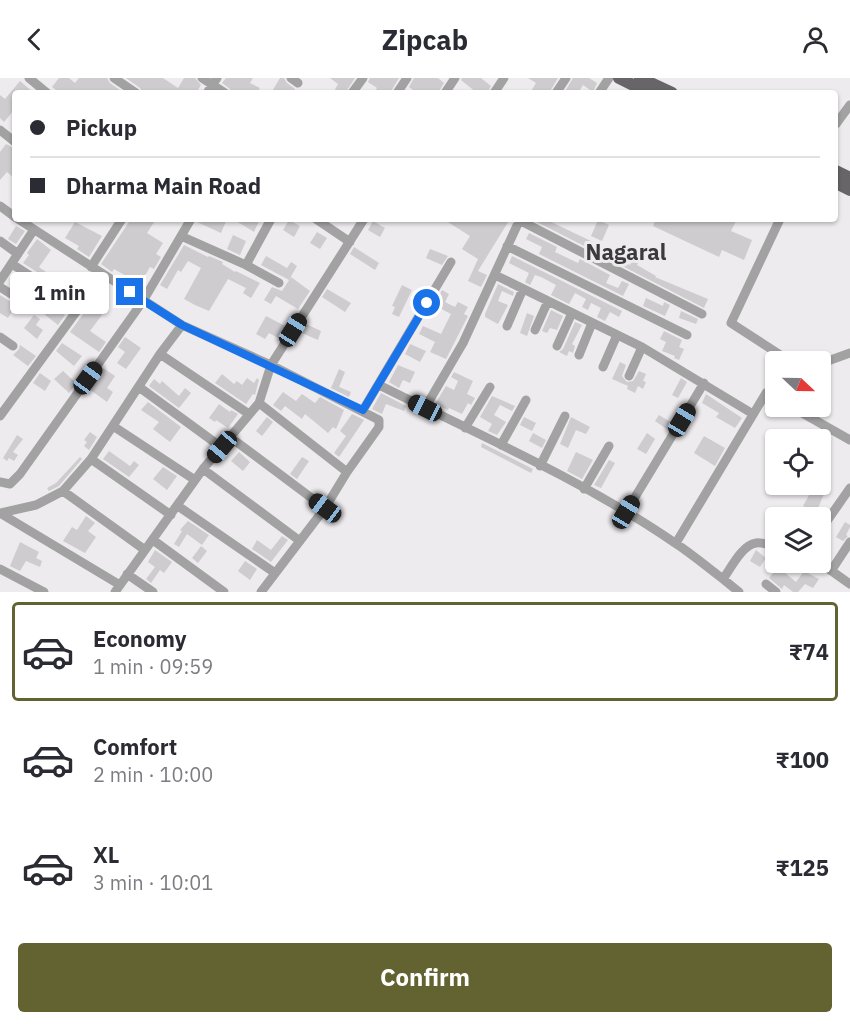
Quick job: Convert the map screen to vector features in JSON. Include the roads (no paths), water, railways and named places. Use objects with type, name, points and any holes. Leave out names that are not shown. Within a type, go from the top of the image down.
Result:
[{"type":"main road","points":[[619,78],[643,90]]},
{"type":"main road","points":[[642,78],[662,90]]},
{"type":"street","points":[[29,78],[43,90]]},
{"type":"street","points":[[202,78],[212,85]]},
{"type":"street","points":[[117,81],[131,90]]},
{"type":"street","points":[[838,121],[850,105]]},
{"type":"street","points":[[0,130],[12,140]]},
{"type":"street","points":[[22,222],[33,231],[182,325],[271,365],[363,410],[381,422],[325,508],[261,592]]},
{"type":"street","points":[[91,267],[120,222]]},
{"type":"street","points":[[0,482],[10,484],[20,474],[144,301],[189,222]]},
{"type":"street","points":[[246,265],[269,222]]},
{"type":"street","points":[[320,222],[350,242]]},
{"type":"street","points":[[0,513],[117,589],[203,469],[259,403],[271,365],[362,222]]},
{"type":"street","points":[[425,408],[463,343],[518,222]]},
{"type":"street","points":[[525,222],[702,314]]},
{"type":"street","points":[[779,222],[731,323],[788,360],[825,362],[850,353]]},
{"type":"street","points":[[0,281],[33,231]]},
{"type":"street","points":[[180,236],[246,265],[279,283]]},
{"type":"street","points":[[0,241],[18,254]]},
{"type":"street","points":[[507,246],[687,335]]},
{"type":"street","points":[[363,410],[451,262]]},
{"type":"street","points":[[12,264],[55,292]]},
{"type":"street","points":[[0,416],[103,275]]},
{"type":"street","points":[[495,275],[642,347],[753,414]]},
{"type":"street","points":[[0,287],[33,308]]},
{"type":"street","points":[[507,326],[523,289]]},
{"type":"street","points":[[535,330],[548,301]]},
{"type":"street","points":[[557,346],[572,313]]},
{"type":"street","points":[[579,355],[592,323]]},
{"type":"street","points":[[0,513],[36,505],[63,491],[91,459],[160,354],[182,325]]},
{"type":"street","points":[[603,367],[617,335]]},
{"type":"street","points":[[0,337],[13,346]]},
{"type":"street","points":[[629,376],[642,347]]},
{"type":"street","points":[[160,354],[249,414]]},
{"type":"street","points":[[626,512],[704,383]]},
{"type":"street","points":[[379,385],[501,445],[626,512],[675,543],[739,592]]},
{"type":"street","points":[[139,387],[222,447]]},
{"type":"street","points":[[465,428],[490,387]]},
{"type":"street","points":[[675,543],[765,395]]},
{"type":"street","points":[[501,445],[526,400]]},
{"type":"street","points":[[259,403],[347,472]]},
{"type":"street","points":[[540,466],[565,416]]},
{"type":"street","points":[[809,417],[850,440]]},
{"type":"street","points":[[113,426],[195,480]]},
{"type":"street","points":[[230,437],[325,508]]},
{"type":"street","points":[[584,489],[609,446]]},
{"type":"street","points":[[91,459],[171,515]]},
{"type":"street","points":[[203,469],[300,541]]},
{"type":"street","points":[[831,515],[850,488]]},
{"type":"street","points":[[63,491],[145,550]]},
{"type":"street","points":[[178,506],[274,573]]},
{"type":"street","points":[[153,540],[224,592]]},
{"type":"street","points":[[850,542],[831,571],[850,584]]},
{"type":"street","points":[[723,579],[747,547],[753,543],[765,543]]},
{"type":"street","points":[[0,569],[44,592]]},
{"type":"street","points":[[127,574],[153,592]]},
{"type":"street","points":[[766,584],[776,592]]},
{"type":"district","name":"Nagaral","points":[[626,252]]}]
